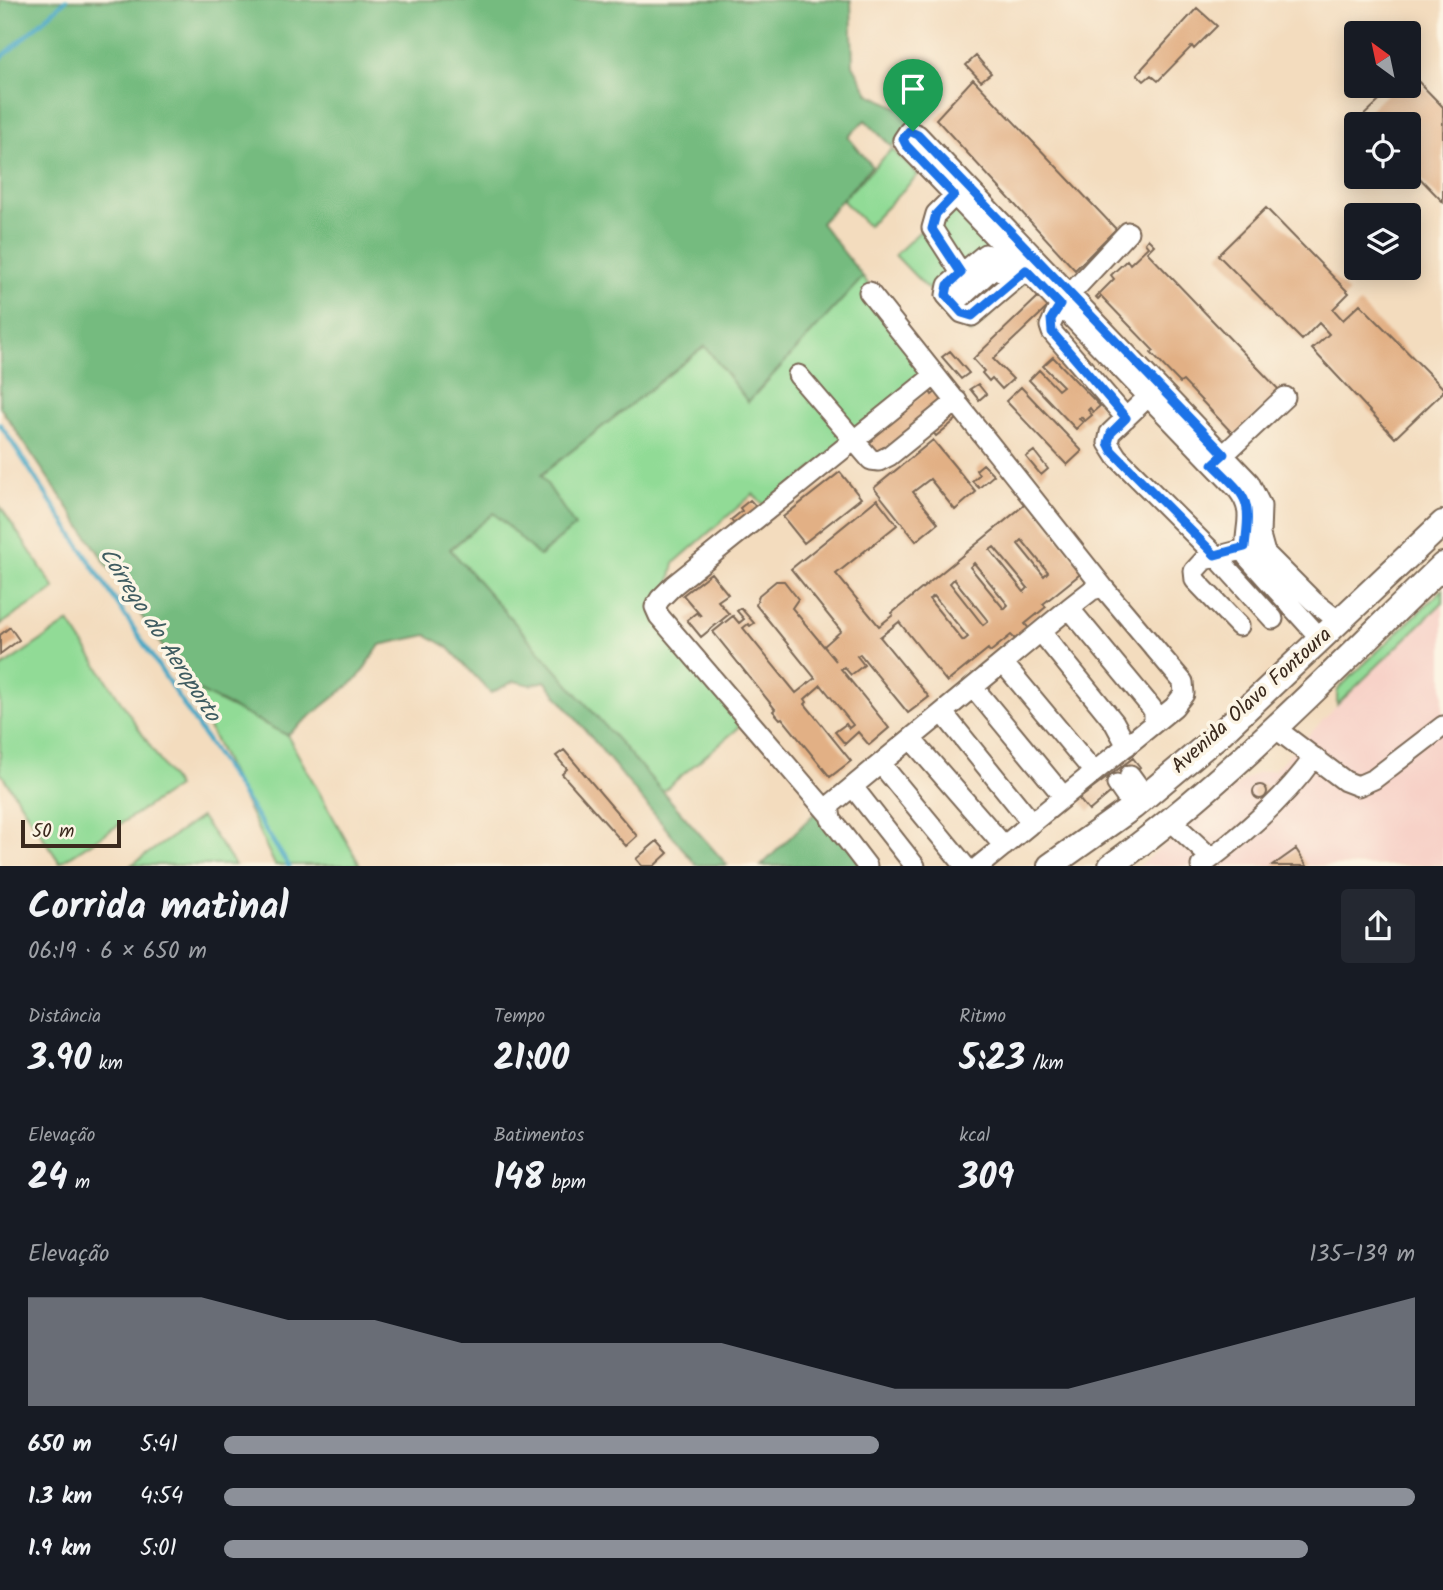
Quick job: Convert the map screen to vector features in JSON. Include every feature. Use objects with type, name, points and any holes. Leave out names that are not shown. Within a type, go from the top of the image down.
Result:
[{"type":"main road","name":"Avenida Olavo Fontoura","points":[[1050,866],[1140,802],[1220,734],[1443,523]]},
{"type":"main road","name":"Avenida Olavo Fontoura","points":[[1118,861],[1170,820],[1275,728],[1443,565]]},
{"type":"main road","points":[[1118,861],[1140,828],[1140,802]]},
{"type":"lane","points":[[960,190],[936,214],[932,229],[961,273]]},
{"type":"lane","points":[[960,190],[1019,276]]},
{"type":"lane","points":[[960,190],[1219,459],[1249,511],[1253,546],[1247,557],[1321,639]]},
{"type":"lane","points":[[1126,418],[1052,332],[1051,319],[1065,299],[1128,232]]},
{"type":"lane","points":[[1019,276],[972,316],[962,313],[946,295],[945,289],[985,254],[997,265],[1019,276],[1065,299]]},
{"type":"lane","points":[[954,304],[997,265]]},
{"type":"lane","points":[[869,292],[1103,587],[1183,682],[1184,694],[1174,707],[1154,723],[1115,767],[1064,797],[979,866]]},
{"type":"lane","points":[[798,375],[871,460],[889,456],[957,401]]},
{"type":"lane","points":[[867,866],[828,813],[659,616],[655,607],[674,584],[936,375]]},
{"type":"lane","points":[[1153,391],[1111,433],[1108,443],[1112,451],[1215,555],[1273,619]]},
{"type":"lane","points":[[1219,459],[1285,397]]},
{"type":"lane","points":[[1239,626],[1195,580],[1194,571],[1198,565],[1215,555],[1253,546],[1265,553],[1312,601],[1340,622]]},
{"type":"lane","points":[[828,813],[829,806],[1069,608],[1092,590],[1103,587]]},
{"type":"lane","points":[[1069,608],[1151,707],[1154,723]]},
{"type":"lane","points":[[1041,632],[1114,722],[1115,767]]},
{"type":"lane","points":[[1003,664],[1115,767],[1140,802]]},
{"type":"lane","points":[[974,688],[1064,797]]},
{"type":"lane","points":[[943,713],[1031,823]]},
{"type":"lane","points":[[1275,728],[1350,784],[1363,785],[1443,726]]},
{"type":"lane","points":[[911,739],[1004,846]]},
{"type":"lane","points":[[1170,820],[1206,862],[1287,793],[1314,757]]},
{"type":"lane","points":[[881,764],[965,866]]},
{"type":"lane","points":[[853,788],[915,866]]},
{"type":"shaded area","points":[[1443,602],[1443,865],[1139,866],[1238,784],[1256,773],[1274,770]]},
{"type":"green space","points":[[0,0],[851,0],[853,65],[869,94],[912,114],[913,124],[892,147],[865,120],[848,137],[872,166],[821,223],[863,277],[748,402],[705,346],[541,475],[575,526],[539,556],[494,513],[450,549],[727,865],[696,865],[545,681],[531,685],[514,681],[491,693],[449,648],[427,635],[380,645],[358,678],[287,735],[189,686],[0,407]]},
{"type":"green space","points":[[892,149],[918,175],[868,226],[842,200]]},
{"type":"green space","points":[[955,198],[1024,283],[971,334],[895,255]]},
{"type":"green space","points":[[863,277],[933,370],[766,507],[753,494],[674,563],[664,609],[741,722],[736,730],[662,792],[450,550],[494,512],[540,556],[574,526],[541,475],[705,346],[748,402]]},
{"type":"green space","points":[[0,506],[55,589],[0,625]]},
{"type":"green space","points":[[1443,589],[1443,602],[1337,705],[1337,692],[1340,687]]},
{"type":"green space","points":[[69,622],[177,787],[60,863],[0,772],[0,668]]},
{"type":"green space","points":[[189,686],[287,735],[360,865],[275,865]]},
{"type":"green space","points":[[819,809],[866,866],[761,866]]},
{"type":"green space","points":[[201,817],[235,865],[131,865]]},
{"type":"building","points":[[1197,8],[1217,26],[1194,49],[1192,46],[1158,81],[1151,75],[1144,81],[1137,74]]},
{"type":"building","points":[[976,56],[991,73],[981,81],[966,65]]},
{"type":"building","points":[[973,79],[1116,229],[1075,270],[936,119]]},
{"type":"building","points":[[1421,84],[1443,107],[1443,202],[1421,179],[1421,112],[1367,112],[1382,98],[1421,98]]},
{"type":"building","points":[[1266,208],[1349,293],[1333,309],[1343,320],[1360,304],[1443,388],[1443,392],[1395,438],[1312,349],[1329,334],[1319,323],[1302,340],[1218,255]]},
{"type":"building","points":[[1148,239],[1154,245],[1147,252],[1281,392],[1235,436],[1183,381],[1180,383],[1151,353],[1154,351],[1101,296],[1098,299],[1096,297],[1114,279],[1111,275],[1127,260],[1130,264],[1148,247],[1145,243]]},
{"type":"building","points":[[1044,295],[1052,303],[993,359],[1013,379],[1002,389],[992,378],[989,381],[973,359],[1038,297],[1040,299]]},
{"type":"building","points":[[950,351],[969,373],[961,379],[942,357]]},
{"type":"building","points":[[1053,357],[1100,406],[1093,412],[1090,408],[1088,410],[1092,415],[1085,421],[1081,417],[1079,419],[1083,422],[1076,429],[1029,380],[1039,370],[1058,390],[1063,386],[1043,366]]},
{"type":"building","points":[[978,384],[986,394],[979,400],[970,389]]},
{"type":"building","points":[[1021,387],[1082,451],[1067,465],[1006,401]]},
{"type":"building","points":[[941,388],[949,399],[877,455],[868,444],[873,440],[869,436],[929,390],[932,395]]},
{"type":"building","points":[[950,410],[957,419],[936,436],[929,427]]},
{"type":"building","points":[[933,440],[976,492],[955,510],[930,479],[913,492],[938,523],[916,541],[874,488]]},
{"type":"building","points":[[1034,451],[1048,469],[1041,475],[1026,457]]},
{"type":"building","points":[[983,464],[994,475],[979,488],[972,481],[979,475],[976,470]]},
{"type":"building","points":[[840,472],[861,498],[804,543],[783,517]]},
{"type":"building","points":[[877,499],[897,525],[836,574],[879,626],[1028,502],[1084,571],[1043,604],[1046,607],[1025,624],[1030,630],[1017,641],[1011,635],[990,652],[988,649],[947,682],[899,622],[880,637],[929,697],[908,713],[860,654],[857,656],[864,665],[851,675],[844,667],[841,669],[889,728],[869,745],[858,732],[845,744],[835,732],[846,724],[849,728],[853,725],[821,685],[805,699],[805,704],[851,761],[830,777],[782,718],[773,711],[775,709],[713,632],[733,616],[739,623],[744,619],[737,611],[741,608],[754,623],[743,628],[796,693],[815,678],[756,605],[759,595],[776,581],[784,581],[798,599],[792,608],[836,661],[824,646],[841,631],[791,569]],"holes":[[[1022,540],[1048,572],[1044,576],[1018,544]],[[994,547],[1028,588],[1024,592],[990,550]],[[974,563],[1008,605],[1004,609],[970,567]],[[954,579],[988,621],[983,625],[950,583]],[[934,596],[968,637],[963,641],[929,599]]]},
{"type":"building","points":[[750,500],[758,509],[736,527],[731,520]]},
{"type":"building","points":[[711,573],[728,594],[718,601],[729,614],[701,637],[687,620],[696,613],[701,616],[683,595]]},
{"type":"building","points":[[10,627],[19,640],[0,654],[0,635]]},
{"type":"building","points":[[564,750],[637,836],[626,846],[562,774],[567,769],[556,756]]},
{"type":"building","points":[[1133,758],[1140,767],[1089,811],[1079,799]]},
{"type":"building","points":[[1257,785],[1263,785],[1267,792],[1263,799],[1257,799],[1253,795],[1253,789]]},
{"type":"building","points":[[657,841],[668,853],[654,866],[642,866],[636,859]]},
{"type":"building","points":[[1296,849],[1307,866],[1272,866]]},
{"type":"waterway","points":[[0,59],[66,0]]},
{"type":"waterway","name":"Córrego do Aeroporto","points":[[0,424],[289,866]]},
{"type":"route","points":[[913,131],[1224,454],[1213,464],[1245,500],[1249,511],[1245,547],[1215,555],[1112,451],[1108,443],[1111,433],[1126,418],[1052,332],[1051,319],[1060,305],[1026,270],[972,316],[962,313],[946,295],[945,289],[961,273],[932,229],[936,214],[954,195],[906,145],[903,139],[905,134],[913,131]]}]
